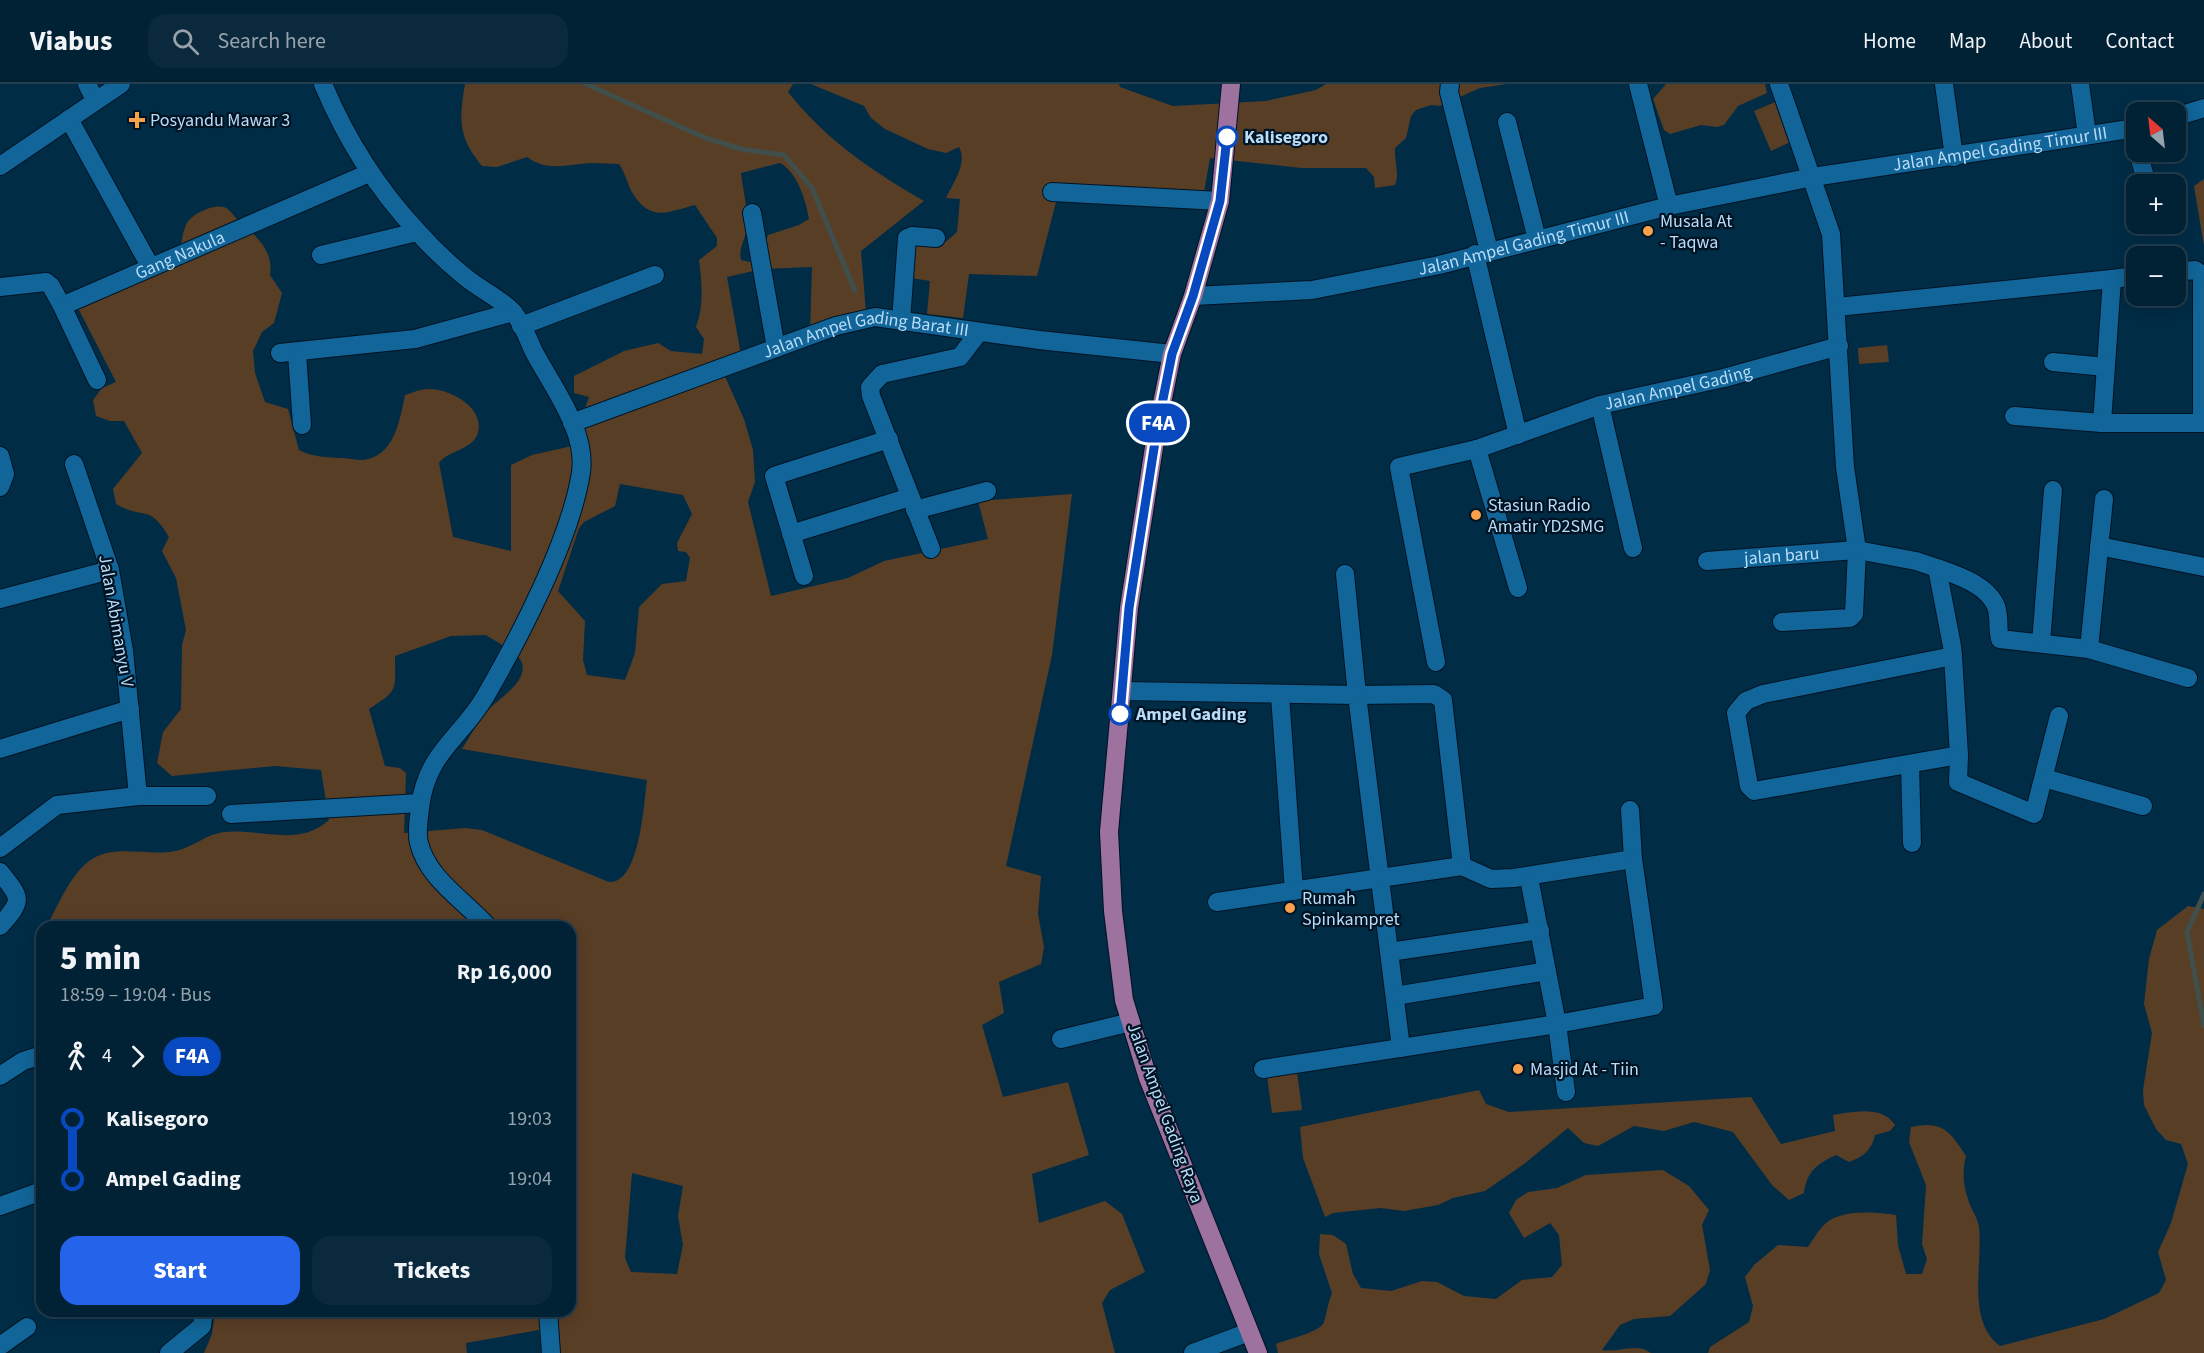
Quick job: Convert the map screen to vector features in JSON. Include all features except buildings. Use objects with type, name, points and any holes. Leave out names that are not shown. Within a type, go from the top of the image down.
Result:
[{"type":"main road","name":"Jalan Ampel Gading Raya","points":[[1232,84],[1220,201],[1193,296],[1172,354],[1157,429],[1129,608],[1109,832],[1113,911],[1124,1000],[1148,1078],[1258,1353]]},
{"type":"street","points":[[0,166],[69,118],[91,92],[121,84]]},
{"type":"street","points":[[323,84],[338,119],[369,173],[417,232],[464,276],[517,319],[572,423],[579,446],[581,470],[554,556],[518,636],[483,701],[440,752],[426,779],[420,803],[418,841],[423,856],[432,871],[482,921]]},
{"type":"street","points":[[1450,84],[1449,92],[1518,435]]},
{"type":"street","points":[[1638,84],[1669,206]]},
{"type":"street","points":[[1779,84],[1831,234],[1845,467],[1857,550],[1854,614],[1850,618],[1782,622]]},
{"type":"street","points":[[1944,84],[1954,157]]},
{"type":"street","points":[[2080,84],[2087,135]]},
{"type":"street","points":[[2186,114],[2204,108]]},
{"type":"street","points":[[69,118],[150,266]]},
{"type":"street","points":[[1507,122],[1537,239]]},
{"type":"street","name":"Jalan Ampel Gading Timur III","points":[[1193,296],[1312,290],[1439,265],[1482,252],[1669,206],[1813,177],[2087,135],[2126,134]]},
{"type":"street","name":"Gang Nakula","points":[[62,306],[369,173]]},
{"type":"street","points":[[1052,192],[1220,201]]},
{"type":"street","points":[[752,213],[776,348]]},
{"type":"street","points":[[321,255],[417,232]]},
{"type":"street","points":[[901,321],[907,238],[912,236],[936,238]]},
{"type":"street","points":[[2014,416],[2102,423],[2203,423],[2202,275],[2195,270],[2186,271]]},
{"type":"street","points":[[302,425],[288,353],[415,339],[517,319],[655,275]]},
{"type":"street","points":[[1837,307],[2126,277]]},
{"type":"street","points":[[2102,423],[2112,279]]},
{"type":"street","points":[[0,287],[46,282],[51,285],[97,380]]},
{"type":"street","name":"Jalan Ampel Gading Barat III","points":[[572,423],[776,348],[864,319],[901,321],[975,337],[1172,354]]},
{"type":"street","points":[[931,549],[870,387],[882,374],[960,357],[975,337]]},
{"type":"street","name":"Jalan Ampel Gading","points":[[1436,662],[1399,467],[1477,449],[1600,405],[1724,378],[1839,346]]},
{"type":"street","points":[[2054,362],[2106,367]]},
{"type":"street","points":[[1600,405],[1633,548]]},
{"type":"street","points":[[804,576],[774,476],[889,439]]},
{"type":"street","points":[[1477,449],[1518,588]]},
{"type":"street","points":[[0,456],[5,474],[0,487]]},
{"type":"street","name":"Jalan Abimanyu V","points":[[74,464],[110,570],[124,651],[137,789]]},
{"type":"street","points":[[2053,490],[2041,643],[2089,649],[2188,678]]},
{"type":"street","points":[[791,534],[913,504],[987,491]]},
{"type":"street","points":[[2089,649],[2104,500]]},
{"type":"street","points":[[2099,546],[2204,567]]},
{"type":"street","name":"jalan baru","points":[[1707,561],[1857,550],[1916,561],[1957,574],[1989,596],[1996,606],[2000,639],[2041,643]]},
{"type":"street","points":[[1937,568],[1953,656],[1959,755],[1958,782],[2034,814],[2059,716]]},
{"type":"street","points":[[0,598],[110,570]]},
{"type":"street","points":[[1345,574],[1357,695],[1401,1048]]},
{"type":"street","points":[[1953,656],[1763,694],[1746,701],[1736,713],[1749,786],[1754,790],[1959,755]]},
{"type":"street","points":[[1123,691],[1280,695],[1434,694],[1443,700],[1462,866]]},
{"type":"street","points":[[1280,695],[1294,891]]},
{"type":"street","points":[[0,749],[130,709]]},
{"type":"street","points":[[1910,764],[1912,843]]},
{"type":"street","points":[[2044,777],[2144,806]]},
{"type":"street","points":[[0,848],[57,806],[137,789],[207,796]]},
{"type":"street","points":[[231,814],[420,803]]},
{"type":"street","points":[[1263,1069],[1557,1024],[1654,1006],[1633,860],[1630,810]]},
{"type":"street","points":[[1217,902],[1462,866],[1491,879],[1514,878],[1633,860]]},
{"type":"street","points":[[0,872],[15,890],[18,904],[0,926]]},
{"type":"street","points":[[1530,883],[1557,1024],[1566,1092]]},
{"type":"street","points":[[1389,952],[1540,930]]},
{"type":"street","points":[[1395,996],[1547,971]]},
{"type":"street","points":[[1061,1039],[1131,1022]]},
{"type":"street","points":[[0,1076],[23,1061],[36,1057]]},
{"type":"street","points":[[0,1206],[36,1193]]},
{"type":"street","points":[[169,1353],[202,1326],[203,1317]]},
{"type":"street","points":[[548,1317],[551,1353]]},
{"type":"street","points":[[0,1346],[27,1327]]},
{"type":"street","points":[[1193,1353],[1249,1332]]},
{"type":"shaded area","points":[[465,84],[793,84],[788,92],[834,140],[868,166],[924,201],[861,251],[866,313],[810,333],[812,267],[762,269],[727,277],[741,355],[719,363],[744,419],[753,450],[755,482],[748,502],[771,596],[848,578],[884,561],[988,539],[978,501],[1072,494],[1052,655],[1006,866],[1041,876],[1038,914],[1044,947],[1041,964],[999,982],[1004,1013],[982,1025],[1003,1097],[1068,1082],[1089,1155],[1032,1174],[1039,1223],[1105,1201],[1122,1214],[1145,1272],[1110,1290],[1102,1303],[1115,1353],[542,1353],[539,1330],[466,1343],[467,1353],[204,1353],[212,1334],[214,1317],[576,1317],[576,921],[49,921],[64,892],[81,868],[106,853],[176,851],[224,832],[292,835],[305,833],[329,820],[321,770],[275,766],[172,776],[157,763],[163,732],[181,709],[182,645],[186,630],[176,578],[162,551],[169,537],[156,519],[116,504],[113,489],[142,453],[124,421],[110,421],[96,416],[93,400],[102,388],[116,382],[77,306],[178,264],[183,232],[187,223],[198,213],[209,208],[219,206],[227,209],[256,236],[266,250],[269,257],[270,275],[282,293],[274,323],[262,332],[253,351],[255,373],[265,402],[288,409],[299,450],[324,457],[363,460],[374,457],[389,445],[394,436],[405,395],[428,389],[454,396],[471,407],[479,423],[476,438],[471,443],[448,455],[439,463],[453,537],[511,551],[511,465],[532,455],[572,446],[589,397],[574,393],[574,376],[624,351],[658,343],[671,351],[702,354],[704,339],[696,327],[702,294],[699,260],[717,246],[717,238],[695,205],[661,213],[646,209],[633,194],[619,164],[590,163],[552,166],[540,164],[527,157],[497,167],[482,166],[464,137],[461,118]],"holes":[[[780,163],[796,180],[806,203],[809,219],[799,225],[768,235],[759,258],[749,262],[741,260],[741,247],[747,220],[741,173]],[[620,484],[683,495],[692,514],[677,543],[678,551],[686,552],[690,558],[686,581],[662,584],[639,607],[635,653],[625,680],[587,675],[583,660],[585,621],[558,591],[579,528],[584,522],[615,506]],[[486,635],[512,651],[520,659],[523,670],[521,677],[511,690],[484,714],[462,749],[647,780],[642,822],[634,856],[628,870],[619,879],[609,882],[482,830],[465,828],[404,833],[406,773],[400,768],[385,766],[369,709],[386,698],[393,689],[395,656],[451,636]],[[632,1173],[683,1186],[678,1216],[683,1245],[677,1274],[631,1272],[625,1258]]]},
{"type":"shaded area","points":[[811,84],[1119,84],[1120,87],[1173,106],[1266,101],[1316,90],[1326,84],[1507,84],[1480,88],[1439,106],[1431,105],[1416,110],[1411,116],[1406,138],[1395,148],[1397,176],[1395,185],[1375,188],[1374,177],[1366,168],[1302,168],[1210,158],[1203,198],[1058,194],[1037,276],[969,274],[963,318],[927,314],[930,281],[911,278],[914,243],[942,245],[957,232],[960,199],[946,198],[961,166],[959,147],[946,153],[928,149],[885,129],[871,118],[864,106]]},
{"type":"shaded area","points":[[1666,84],[1765,84],[1767,93],[1738,106],[1724,125],[1717,127],[1701,125],[1670,134],[1664,130],[1653,99]]},
{"type":"shaded area","points":[[1780,100],[1797,139],[1771,151],[1754,111]]},
{"type":"shaded area","points":[[2204,179],[2204,246],[2194,186]]},
{"type":"shaded area","points":[[1887,345],[1889,362],[1859,364],[1858,348]]},
{"type":"shaded area","points":[[2188,906],[2204,909],[2204,1353],[1708,1353],[1710,1347],[1749,1322],[1753,1306],[1745,1277],[1754,1265],[1778,1245],[1808,1247],[1822,1226],[1840,1216],[1869,1213],[1896,1215],[1898,1245],[1906,1274],[1922,1274],[1927,1259],[1922,1244],[1926,1185],[1909,1142],[1911,1127],[1922,1125],[1938,1127],[1950,1134],[1966,1156],[1964,1185],[1979,1227],[1979,1307],[1990,1335],[2000,1346],[2104,1319],[2159,1293],[2166,1280],[2158,1252],[2171,1223],[2188,1164],[2181,1144],[2166,1140],[2156,1129],[2144,1105],[2143,1090],[2152,1033],[2144,1004],[2149,959],[2157,930]]},
{"type":"shaded area","points":[[1297,1072],[1302,1110],[1272,1113],[1267,1076]]},
{"type":"shaded area","points":[[1479,1090],[1486,1104],[1509,1112],[1751,1097],[1781,1144],[1835,1131],[1833,1115],[1875,1112],[1883,1115],[1895,1125],[1890,1131],[1875,1135],[1869,1149],[1859,1158],[1849,1162],[1836,1155],[1818,1165],[1810,1174],[1804,1193],[1789,1200],[1772,1185],[1733,1132],[1694,1122],[1664,1131],[1634,1126],[1598,1146],[1584,1143],[1568,1128],[1524,1164],[1485,1191],[1453,1198],[1438,1205],[1404,1211],[1381,1208],[1333,1213],[1325,1217],[1303,1158],[1300,1127]]},
{"type":"shaded area","points":[[1663,1170],[1689,1186],[1709,1210],[1702,1225],[1710,1270],[1706,1284],[1670,1316],[1634,1319],[1620,1325],[1602,1350],[1639,1348],[1651,1353],[1278,1353],[1276,1344],[1311,1332],[1322,1326],[1324,1322],[1332,1293],[1319,1254],[1320,1234],[1333,1235],[1346,1244],[1353,1274],[1361,1288],[1391,1291],[1422,1281],[1437,1282],[1464,1296],[1496,1299],[1522,1280],[1552,1277],[1562,1265],[1559,1235],[1550,1223],[1524,1238],[1509,1213],[1516,1200],[1528,1192],[1557,1188],[1586,1175]]},
{"type":"waterway","points":[[586,84],[703,137],[741,149],[784,155],[812,188],[855,291]]},
{"type":"waterway","points":[[2204,894],[2187,932],[2204,1026]]},
{"type":"bus line","name":"F4A","points":[[1120,714],[1129,608],[1157,429],[1172,354],[1193,296],[1220,201],[1227,137]]},
{"type":"place","name":"Posyandu Mawar 3","points":[[137,120]]},
{"type":"place","name":"Kalisegoro","points":[[1227,137]]},
{"type":"place","name":"Musala At - Taqwa","points":[[1648,231]]},
{"type":"place","name":"Stasiun Radio Amatir YD2SMG","points":[[1476,515]]},
{"type":"place","name":"Ampel Gading","points":[[1120,714]]},
{"type":"place","name":"Rumah Spinkampret","points":[[1290,908]]},
{"type":"place","name":"Masjid At - Tiin","points":[[1518,1069]]}]
